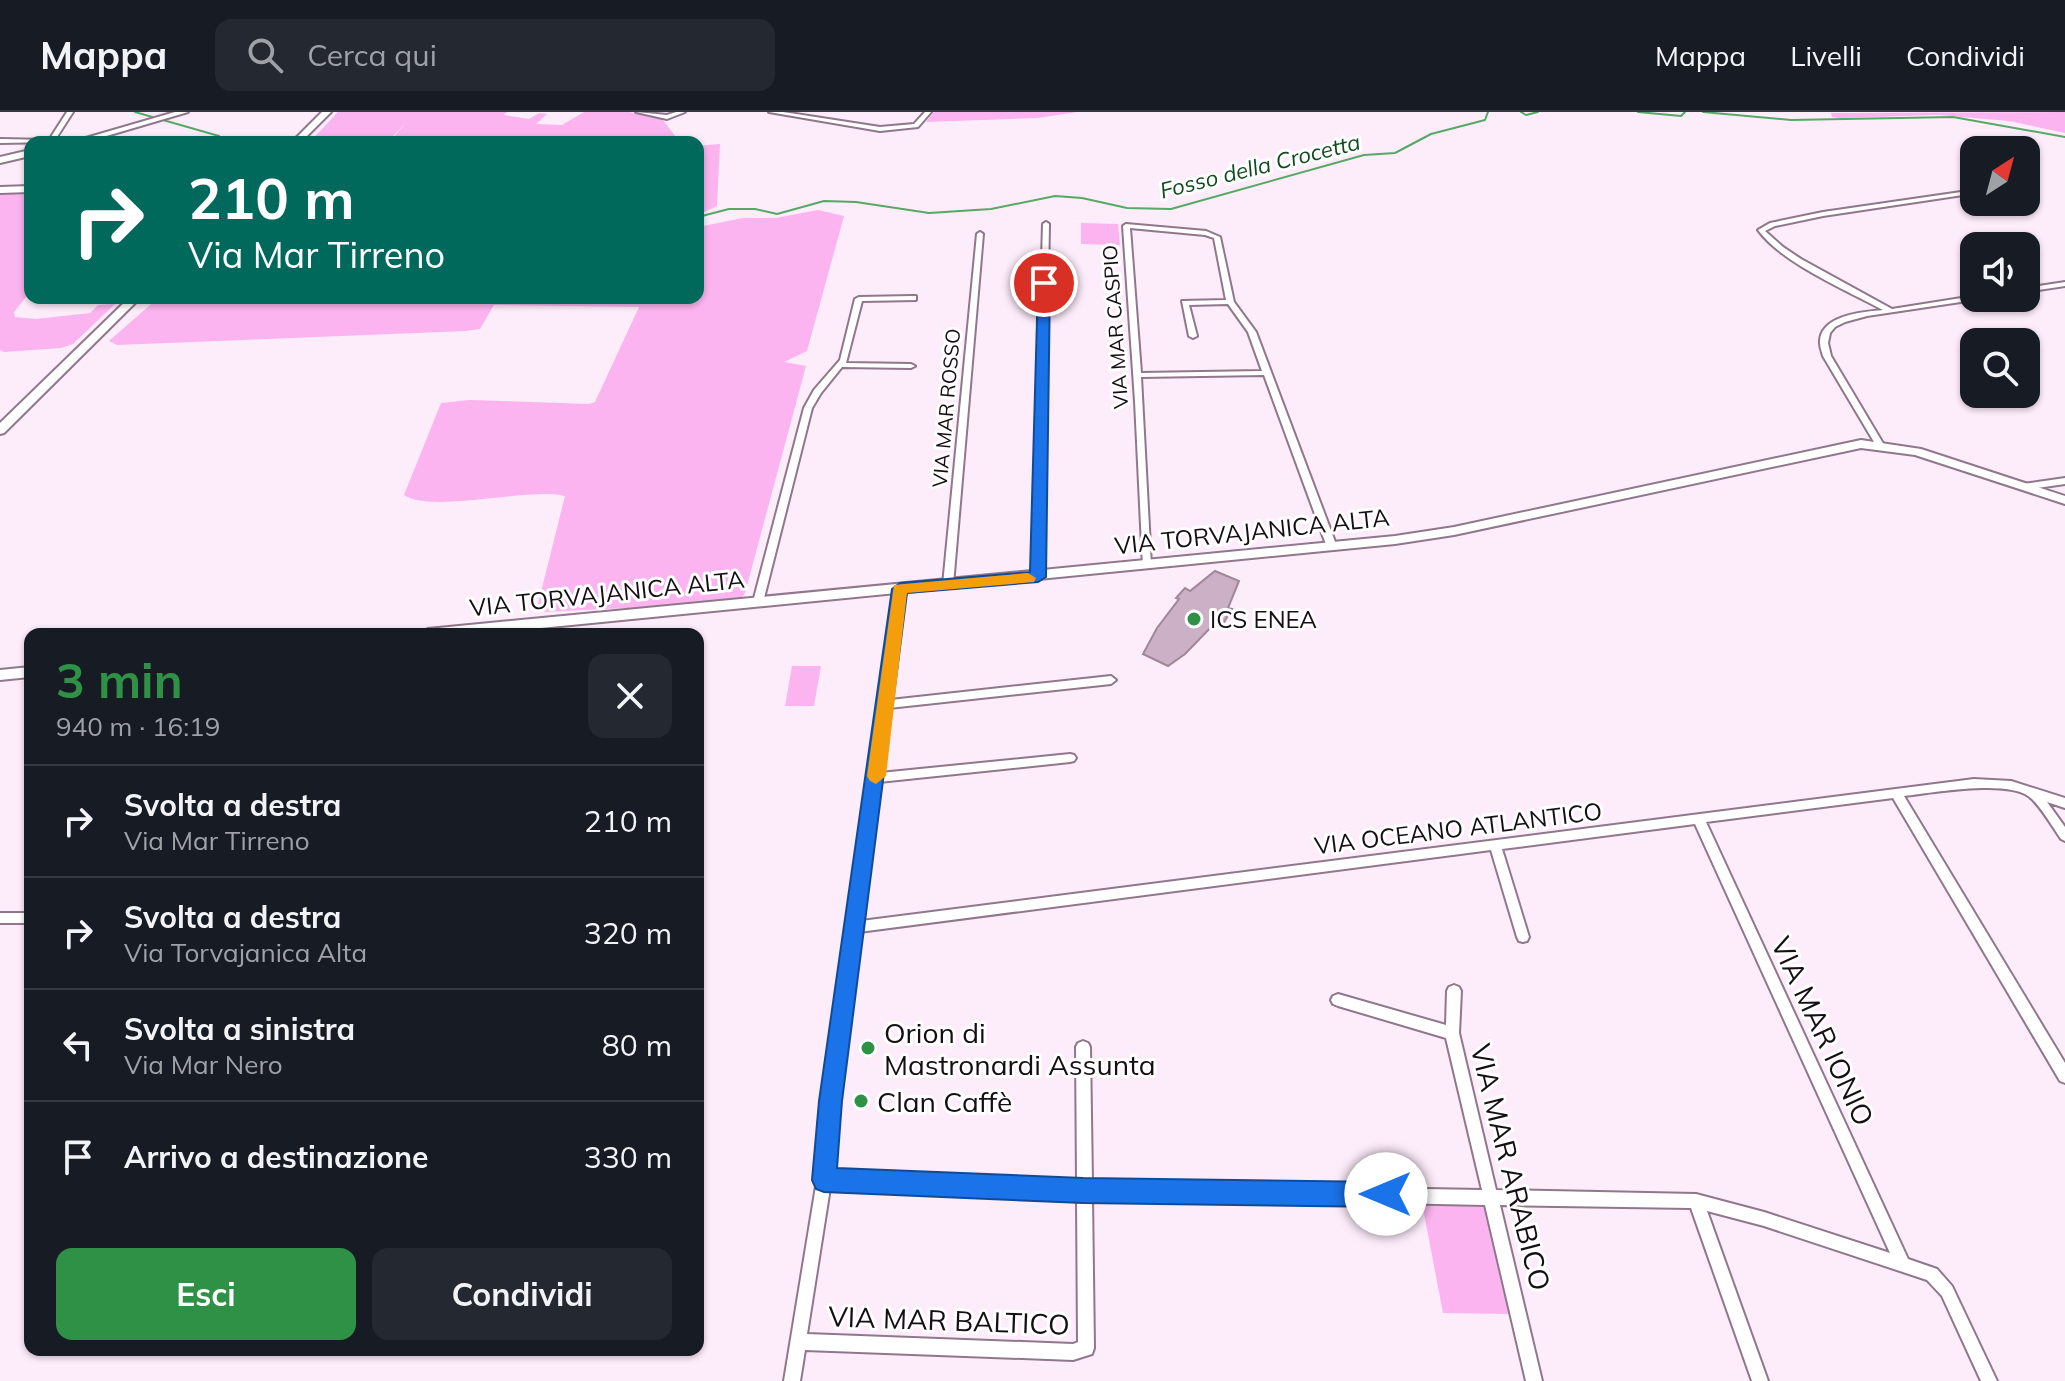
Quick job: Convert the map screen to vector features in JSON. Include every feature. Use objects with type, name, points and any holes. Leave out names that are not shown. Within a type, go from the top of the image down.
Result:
[{"type":"street","points":[[56,136],[70,112]]},
{"type":"street","points":[[98,136],[184,112]]},
{"type":"street","points":[[302,136],[327,112]]},
{"type":"street","points":[[639,112],[665,117],[682,112]]},
{"type":"street","points":[[772,112],[880,129],[916,126],[928,112]]},
{"type":"street","points":[[0,141],[24,141]]},
{"type":"street","points":[[0,160],[24,154]]},
{"type":"street","points":[[0,190],[24,189]]},
{"type":"street","points":[[1891,311],[1794,257],[1762,236],[1761,229],[1803,218],[1960,194]]},
{"type":"street","points":[[1038,577],[1046,224]]},
{"type":"street","name":"VIA MAR CASPIO","points":[[1146,565],[1126,226],[1216,236],[1230,302]]},
{"type":"street","name":"VIA MAR ROSSO","points":[[948,585],[980,234]]},
{"type":"street","points":[[2040,288],[2065,284]]},
{"type":"street","points":[[758,602],[808,408],[814,395],[841,365],[859,299],[913,298]]},
{"type":"street","points":[[1880,445],[1827,356],[1823,340],[1826,330],[1836,322],[1960,300]]},
{"type":"street","points":[[1193,336],[1185,303],[1230,302],[1252,332],[1332,547]]},
{"type":"street","points":[[0,430],[129,304]]},
{"type":"street","points":[[841,365],[911,366]]},
{"type":"street","points":[[1137,375],[1267,373]]},
{"type":"street","name":"VIA TORVAJANICA ALTA","points":[[490,628],[1038,577],[1444,533],[1852,445],[1880,445],[1917,452],[2065,500]]},
{"type":"street","points":[[2023,487],[2065,481]]},
{"type":"street","points":[[792,1381],[824,1180],[830,1101],[900,589]]},
{"type":"street","points":[[0,675],[24,673]]},
{"type":"street","points":[[884,705],[1111,680]]},
{"type":"street","points":[[876,778],[1070,758]]},
{"type":"street","name":"VIA OCEANO ATLANTICO","points":[[854,927],[1981,783],[2034,791],[2065,803]]},
{"type":"street","points":[[2034,791],[2065,836]]},
{"type":"street","points":[[1897,794],[2065,1076]]},
{"type":"street","name":"VIA MAR IONIO","points":[[1699,820],[1902,1262]]},
{"type":"street","points":[[1495,845],[1523,937]]},
{"type":"street","points":[[0,918],[24,918]]},
{"type":"street","points":[[1452,1033],[1454,991]]},
{"type":"street","name":"VIA MAR ARABICO","points":[[1338,1000],[1452,1033],[1534,1381]]},
{"type":"street","name":"VIA MAR BALTICO","points":[[798,1342],[1081,1351],[1088,1341],[1083,1190],[1083,1047]]},
{"type":"street","points":[[824,1180],[1083,1190],[1696,1201],[1741,1212],[1932,1274],[1943,1284],[1989,1381]]},
{"type":"street","points":[[1696,1201],[1760,1381]]},
{"type":"shaded area","points":[[338,112],[507,112],[504,115],[529,119],[539,113],[547,114],[536,124],[562,125],[584,112],[629,112],[662,119],[675,136],[394,136],[406,123],[393,136],[316,136]]},
{"type":"shaded area","points":[[934,112],[1077,112],[1038,118],[926,122]]},
{"type":"shaded area","points":[[2065,112],[2065,133],[2009,121],[1938,115],[1839,118],[1832,117],[1831,113]]},
{"type":"shaded area","points":[[720,144],[717,206],[704,212],[704,145]]},
{"type":"shaded area","points":[[24,193],[24,300],[14,312],[15,317],[36,319],[90,313],[98,305],[115,304],[73,344],[61,348],[0,350],[0,194]]},
{"type":"shaded area","points":[[818,210],[844,216],[807,351],[784,362],[806,366],[745,593],[739,603],[540,612],[537,608],[565,496],[549,494],[435,502],[404,495],[441,403],[470,400],[595,402],[639,307],[494,305],[480,329],[466,331],[117,345],[109,341],[151,304],[704,304],[704,226],[743,218],[776,218]]},
{"type":"shaded area","points":[[1081,223],[1118,224],[1120,245],[1081,244]]},
{"type":"shaded area","points":[[792,666],[821,666],[814,706],[785,706]]},
{"type":"shaded area","points":[[1422,1203],[1484,1204],[1510,1314],[1443,1313]]},
{"type":"building","name":"ICS ENEA","points":[[1215,571],[1239,581],[1228,608],[1232,609],[1223,624],[1217,621],[1185,654],[1168,666],[1143,654],[1157,628],[1179,599],[1176,598],[1185,588],[1190,591]]},
{"type":"waterway","name":"Fosso della Crocetta","points":[[135,112],[219,136]]},
{"type":"waterway","name":"Fosso della Crocetta","points":[[704,215],[729,209],[755,209],[777,214],[824,201],[856,202],[929,213],[991,209],[1055,196],[1082,198],[1127,208],[1171,209],[1364,155],[1395,153],[1431,134],[1485,120],[1488,112]]},
{"type":"waterway","name":"Fosso della Crocetta","points":[[1521,112],[1526,115],[1538,112]]},
{"type":"waterway","name":"Fosso della Crocetta","points":[[1638,112],[1681,116],[1685,112]]},
{"type":"waterway","name":"Fosso della Crocetta","points":[[1703,112],[1791,120],[1953,117],[2065,137]]},
{"type":"slow traffic","points":[[876,776],[900,589],[1028,578]]},
{"type":"place","name":"ICS ENEA","points":[[1194,619]]},
{"type":"place","name":"Orion di Mastronardi Assunta","points":[[868,1048]]},
{"type":"place","name":"Clan Caffè","points":[[861,1101]]},
{"type":"route","points":[[1044,283],[1038,577],[900,589],[830,1101],[824,1180],[1083,1190],[1386,1194]]}]
